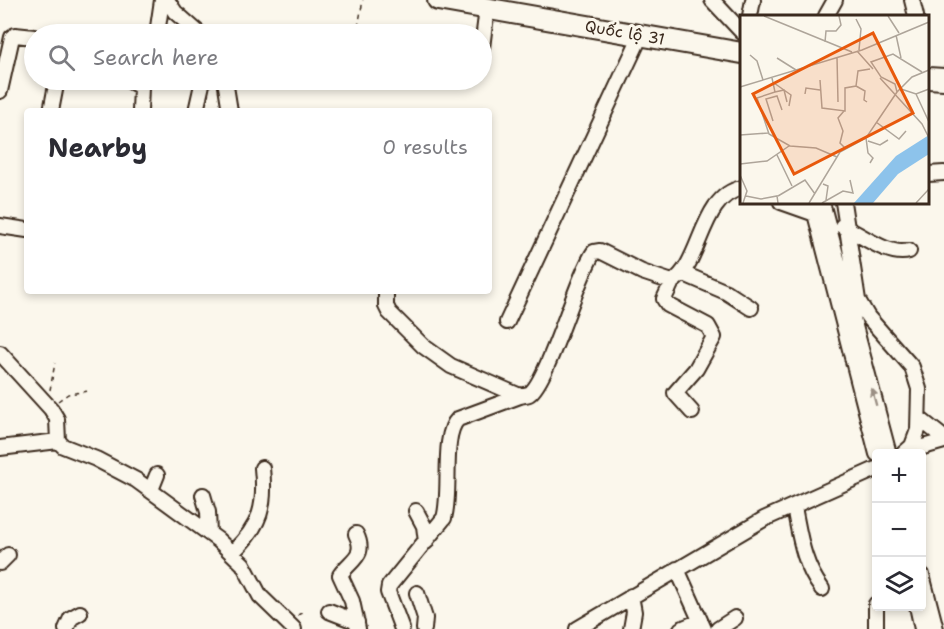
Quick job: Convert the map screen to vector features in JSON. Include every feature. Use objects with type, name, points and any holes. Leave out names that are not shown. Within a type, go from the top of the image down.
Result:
[{"type":"highway","name":"Quốc lộ 31","points":[[438,0],[739,53]]},
{"type":"highway","points":[[929,78],[944,79]]},
{"type":"street","points":[[159,24],[162,0]]},
{"type":"street","points":[[167,0],[175,12],[189,24]]},
{"type":"street","points":[[712,0],[740,31]]},
{"type":"street","points":[[750,15],[753,0]]},
{"type":"street","points":[[827,15],[835,0]]},
{"type":"street","points":[[912,0],[916,15]]},
{"type":"street","points":[[485,24],[487,8]]},
{"type":"street","points":[[507,322],[641,35]]},
{"type":"street","points":[[0,91],[12,37],[24,36]]},
{"type":"street","points":[[52,108],[55,90]]},
{"type":"street","points":[[140,108],[141,90]]},
{"type":"street","points":[[197,108],[201,90]]},
{"type":"street","points":[[227,90],[230,108]]},
{"type":"street","points":[[929,174],[944,173]]},
{"type":"street","points":[[692,412],[675,393],[696,369],[714,337],[708,326],[668,305],[664,299],[707,221],[725,197],[740,188]]},
{"type":"street","points":[[792,204],[819,209],[848,228],[892,251],[909,251]]},
{"type":"street","points":[[843,204],[858,300],[868,317],[912,367],[919,389],[920,419],[908,449]]},
{"type":"street","points":[[819,209],[876,449]]},
{"type":"street","points":[[819,209],[888,449]]},
{"type":"street","points":[[0,226],[24,230]]},
{"type":"street","points":[[402,629],[388,592],[389,586],[444,518],[448,506],[449,436],[453,424],[458,419],[531,393],[594,252],[600,251],[642,272],[677,277],[726,292],[751,308]]},
{"type":"street","points":[[386,294],[386,306],[389,312],[423,346],[461,371],[520,396]]},
{"type":"street","points":[[0,353],[49,406],[57,419],[58,441]]},
{"type":"street","points":[[920,419],[944,439]]},
{"type":"street","points":[[913,449],[944,439]]},
{"type":"street","points":[[0,448],[58,441],[70,451],[96,459],[151,490],[233,552],[243,564],[260,596],[294,629]]},
{"type":"street","points":[[233,552],[254,528],[263,507],[262,468]]},
{"type":"street","points":[[577,629],[764,519],[872,471]]},
{"type":"street","points":[[151,490],[157,476]]},
{"type":"street","points":[[203,495],[208,512],[209,532]]},
{"type":"street","points":[[794,507],[805,560],[822,589]]},
{"type":"street","points":[[416,511],[424,526],[426,542]]},
{"type":"street","points":[[356,534],[361,548],[359,555],[340,575],[352,601],[357,626]]},
{"type":"street","points":[[677,569],[702,625],[681,629]]},
{"type":"street","points":[[417,593],[425,618],[424,629]]},
{"type":"street","points":[[926,593],[936,629]]},
{"type":"street","points":[[631,596],[634,612],[631,629]]},
{"type":"street","points":[[329,611],[357,626]]},
{"type":"street","points":[[876,611],[876,629]]},
{"type":"street","points":[[917,611],[922,629]]},
{"type":"street","points":[[66,629],[71,618],[80,613]]},
{"type":"street","points":[[718,629],[735,618]]},
{"type":"path","points":[[359,24],[363,0]]},
{"type":"path","points":[[49,406],[55,363]]},
{"type":"path","points":[[49,406],[68,394],[88,391]]}]
